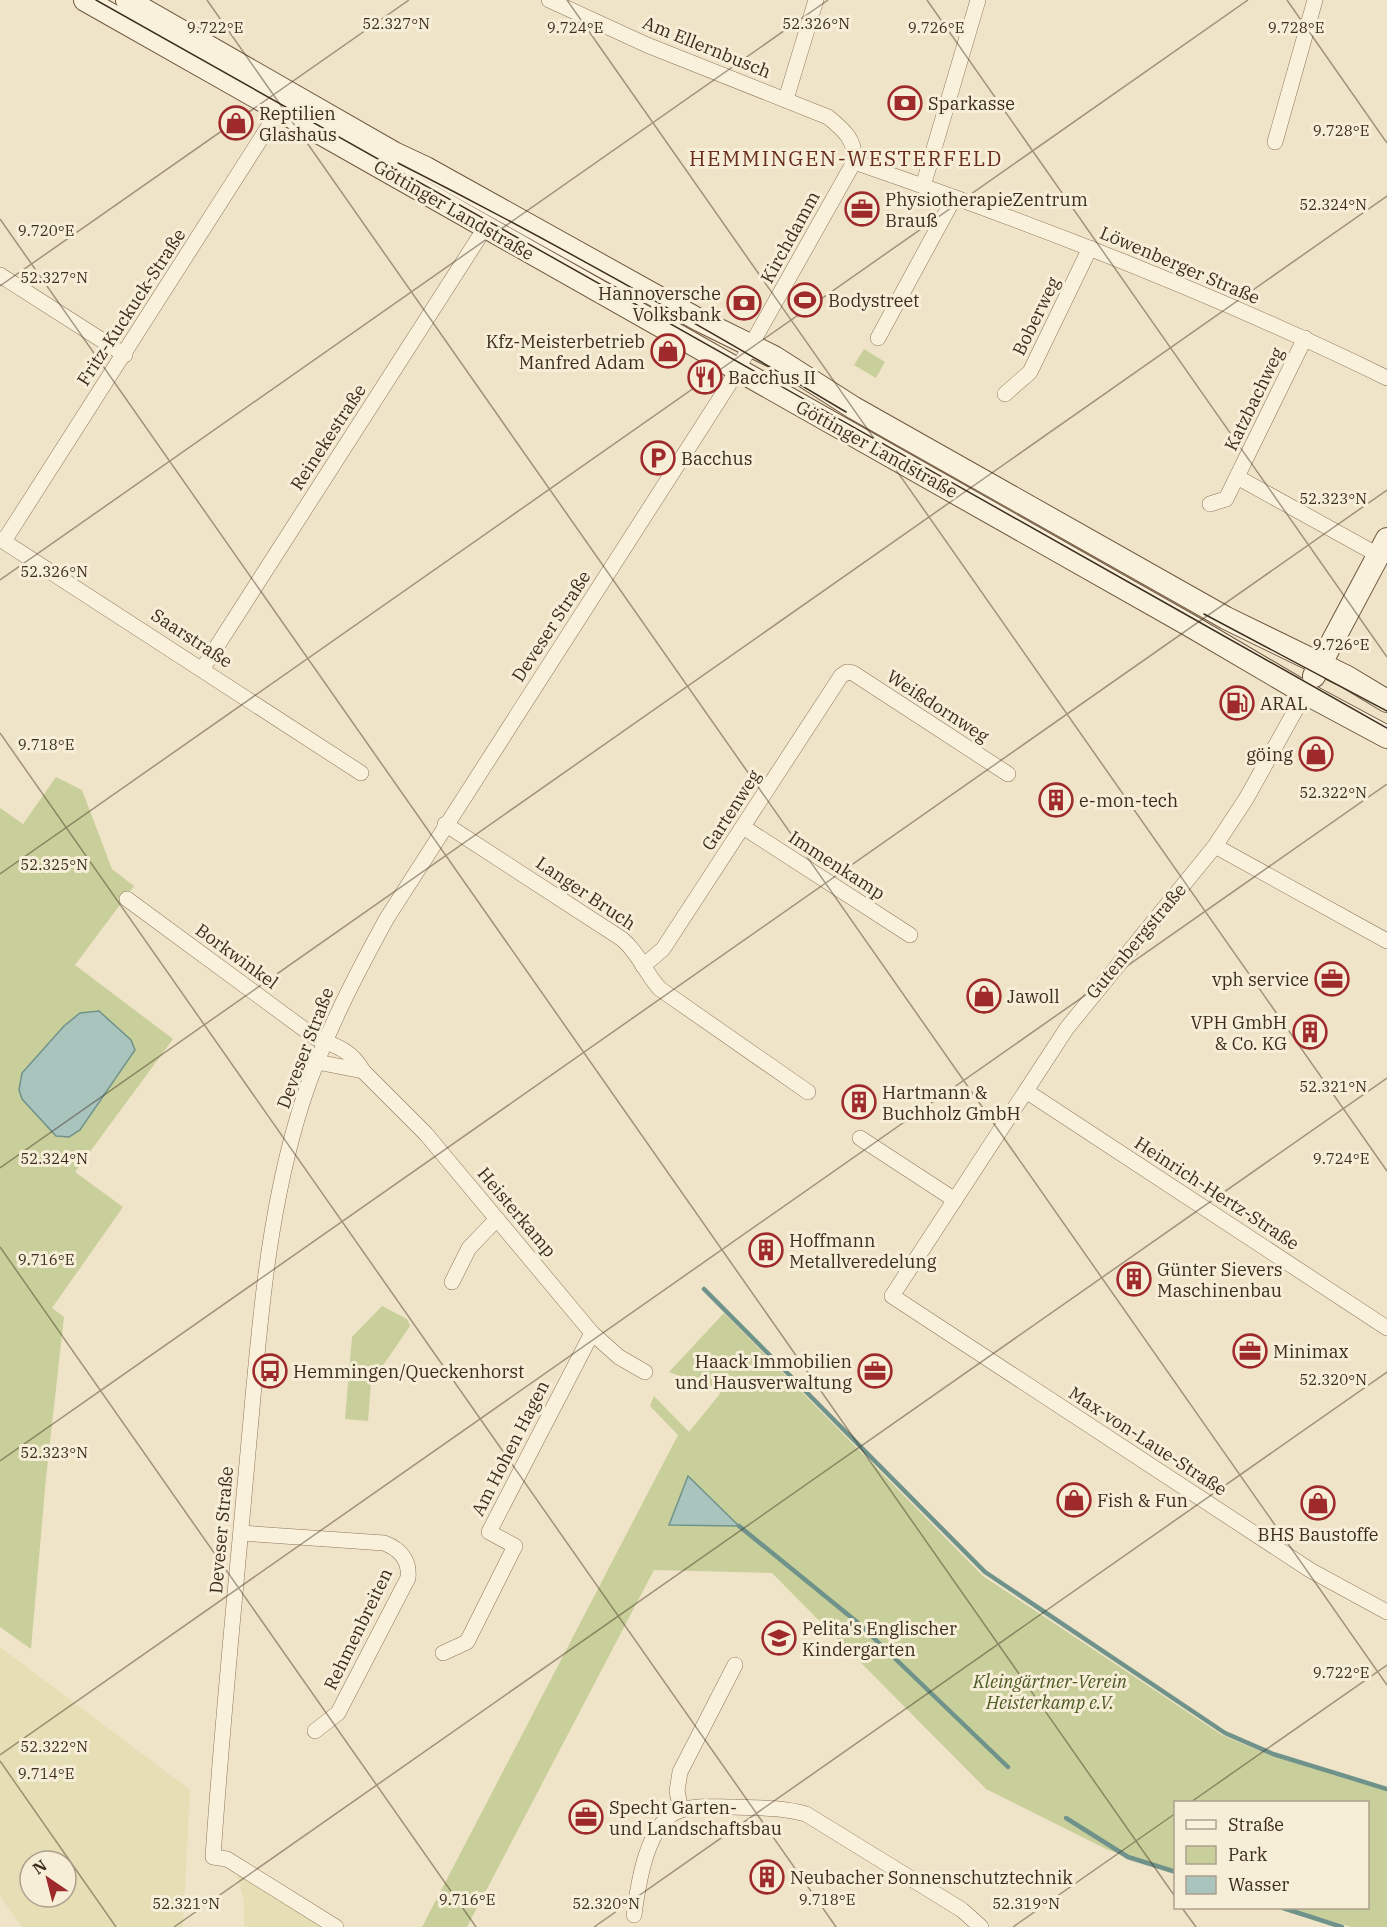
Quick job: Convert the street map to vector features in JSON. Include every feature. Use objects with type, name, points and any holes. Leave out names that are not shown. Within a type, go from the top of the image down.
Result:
[{"type":"street","name":"Göttinger Landstraße","points":[[85,0],[285,102],[744,360],[960,495],[1313,679],[1387,701]]},
{"type":"street","name":"Göttinger Landstraße","points":[[127,0],[485,228],[744,360],[774,357],[854,408],[1226,618],[1313,679],[1387,737]]},
{"type":"street","name":"Am Ellernbusch","points":[[549,0],[647,45],[786,99]]},
{"type":"street","points":[[816,0],[786,99],[828,117],[846,132],[853,144],[854,162],[954,198],[878,338]]},
{"type":"street","points":[[923,186],[978,0]]},
{"type":"street","points":[[1275,142],[1315,0]]},
{"type":"street","name":"Fritz-Kuckuck-Straße","points":[[2,540],[125,355],[285,102]]},
{"type":"street","name":"Kirchdamm","points":[[744,360],[854,162]]},
{"type":"street","name":"Löwenberger Straße","points":[[954,198],[1090,248],[1305,338],[1387,378]]},
{"type":"street","name":"Reinekestraße","points":[[203,668],[485,228]]},
{"type":"street","name":"Boberweg","points":[[1005,394],[1030,372],[1090,248]]},
{"type":"street","points":[[0,275],[125,355]]},
{"type":"street","name":"Katzbachweg","points":[[1210,504],[1226,499],[1305,338]]},
{"type":"street","name":"Deveser Straße","points":[[336,1927],[227,1858],[213,1857],[261,1309],[271,1233],[293,1136],[325,1041],[354,979],[387,918],[445,824],[744,360]]},
{"type":"street","name":"Katzbachweg","points":[[1237,477],[1382,547]]},
{"type":"street","name":"Saarstraße","points":[[2,540],[203,668],[361,773]]},
{"type":"street","points":[[1313,679],[1382,547]]},
{"type":"street","name":"Weißdornweg","points":[[846,672],[853,673],[1008,774]]},
{"type":"street","name":"Gartenweg","points":[[643,966],[663,949],[841,676],[846,672]]},
{"type":"street","name":"Gutenbergstraße","points":[[892,1296],[1087,1001],[1215,846],[1246,799],[1313,679]]},
{"type":"street","name":"Langer Bruch","points":[[445,824],[622,939],[634,949],[660,989],[808,1092]]},
{"type":"street","name":"Immenkamp","points":[[743,827],[910,935]]},
{"type":"street","points":[[1215,846],[1387,941]]},
{"type":"street","name":"Borkwinkel","points":[[127,899],[316,1038],[325,1041]]},
{"type":"street","name":"Heisterkamp","points":[[325,1041],[356,1058],[363,1071],[426,1134],[592,1333],[619,1357],[645,1372]]},
{"type":"street","points":[[317,1062],[363,1071]]},
{"type":"street","name":"Heinrich-Hertz-Straße","points":[[1026,1091],[1387,1328]]},
{"type":"street","points":[[860,1138],[955,1200]]},
{"type":"street","points":[[452,1282],[469,1248],[497,1219]]},
{"type":"street","name":"Max-von-Laue-Straße","points":[[892,1296],[1310,1570],[1387,1612]]},
{"type":"street","name":"Am Hohen Hagen","points":[[443,1653],[467,1642],[515,1546],[489,1532],[592,1333]]},
{"type":"street","name":"Rehmenbreiten","points":[[241,1533],[384,1543],[403,1555],[407,1564],[408,1578],[338,1713],[315,1731]]},
{"type":"street","points":[[681,1810],[677,1791],[680,1772],[735,1665]]},
{"type":"street","points":[[634,1915],[640,1869],[662,1824],[681,1810],[702,1806],[786,1808],[806,1815],[962,1910],[981,1927]]},
{"type":"shaded area","points":[[0,1647],[190,1790],[183,1927],[22,1927],[0,1896]]},
{"type":"shaded area","points":[[236,1871],[326,1927],[244,1927],[244,1902]]},
{"type":"green space","points":[[864,349],[885,362],[876,378],[854,365]]},
{"type":"green space","points":[[56,777],[82,790],[112,869],[134,886],[75,965],[173,1039],[75,1172],[123,1207],[52,1308],[64,1317],[46,1478],[31,1649],[0,1627],[0,808],[23,824]],"holes":[[[80,1013],[120,1030],[135,1050],[80,1130],[69,1137],[56,1136],[22,1099],[22,1073],[64,1026]]]},
{"type":"green space","points":[[382,1306],[407,1319],[410,1326],[371,1383],[368,1421],[345,1419],[352,1337]]},
{"type":"green space","name":"Kleingärtner-Verein Heisterkamp e.V.","points":[[724,1313],[983,1576],[1222,1735],[1272,1756],[1387,1791],[1387,1927],[1351,1927],[1292,1909],[1369,1909],[1369,1801],[1174,1801],[1174,1872],[1108,1850],[986,1789],[772,1573],[654,1570],[467,1927],[422,1927],[678,1435],[650,1406],[654,1396],[689,1432],[719,1395],[720,1391],[669,1372]]},
{"type":"water","points":[[99,1011],[131,1040],[135,1050],[80,1130],[69,1137],[56,1136],[22,1099],[19,1090],[22,1073],[64,1026],[80,1013]]},
{"type":"water","points":[[688,1476],[739,1526],[669,1525]]},
{"type":"waterway","points":[[704,1289],[985,1572],[1225,1733],[1273,1754],[1387,1789]]},
{"type":"waterway","points":[[739,1526],[857,1622],[1008,1767]]},
{"type":"waterway","points":[[1066,1818],[1128,1857],[1174,1871]]},
{"type":"waterway","points":[[1286,1909],[1342,1927]]},
{"type":"tram line","points":[[96,0],[1387,728]]},
{"type":"tram line","points":[[398,163],[624,283],[846,412]]},
{"type":"tram line","points":[[1204,614],[1387,711]]},
{"type":"place","name":"Sparkasse","points":[[905,103]]},
{"type":"place","name":"Reptilien Glashaus","points":[[236,123]]},
{"type":"place","name":"PhysiotherapieZentrum Brauß","points":[[862,209]]},
{"type":"place","name":"Bodystreet","points":[[805,300]]},
{"type":"place","name":"Hannoversche Volksbank","points":[[744,303]]},
{"type":"place","name":"Kfz-Meisterbetrieb Manfred Adam","points":[[668,351]]},
{"type":"place","name":"Bacchus II","points":[[705,377]]},
{"type":"place","name":"Bacchus","points":[[658,458]]},
{"type":"place","name":"ARAL","points":[[1237,703]]},
{"type":"place","name":"göing","points":[[1316,754]]},
{"type":"place","name":"e-mon-tech","points":[[1056,800]]},
{"type":"place","name":"vph service","points":[[1332,979]]},
{"type":"place","name":"Jawoll","points":[[984,996]]},
{"type":"place","name":"VPH GmbH & Co. KG","points":[[1310,1032]]},
{"type":"place","name":"Hartmann & Buchholz GmbH","points":[[859,1102]]},
{"type":"place","name":"Hoffmann Metallveredelung","points":[[766,1250]]},
{"type":"place","name":"Günter Sievers Maschinenbau","points":[[1134,1279]]},
{"type":"place","name":"Minimax","points":[[1250,1351]]},
{"type":"place","name":"Hemmingen/Queckenhorst","points":[[270,1371]]},
{"type":"place","name":"Haack Immobilien und Hausverwaltung","points":[[875,1371]]},
{"type":"place","name":"Fish & Fun","points":[[1074,1500]]},
{"type":"place","name":"BHS Baustoffe","points":[[1318,1503]]},
{"type":"place","name":"Pelita's Englischer Kindergarten","points":[[779,1638]]},
{"type":"place","name":"Specht Garten- und Landschaftsbau","points":[[586,1817]]},
{"type":"place","name":"Neubacher Sonnenschutztechnik","points":[[767,1877]]},
{"type":"district","name":"HEMMINGEN-WESTERFELD","points":[[846,158]]}]
